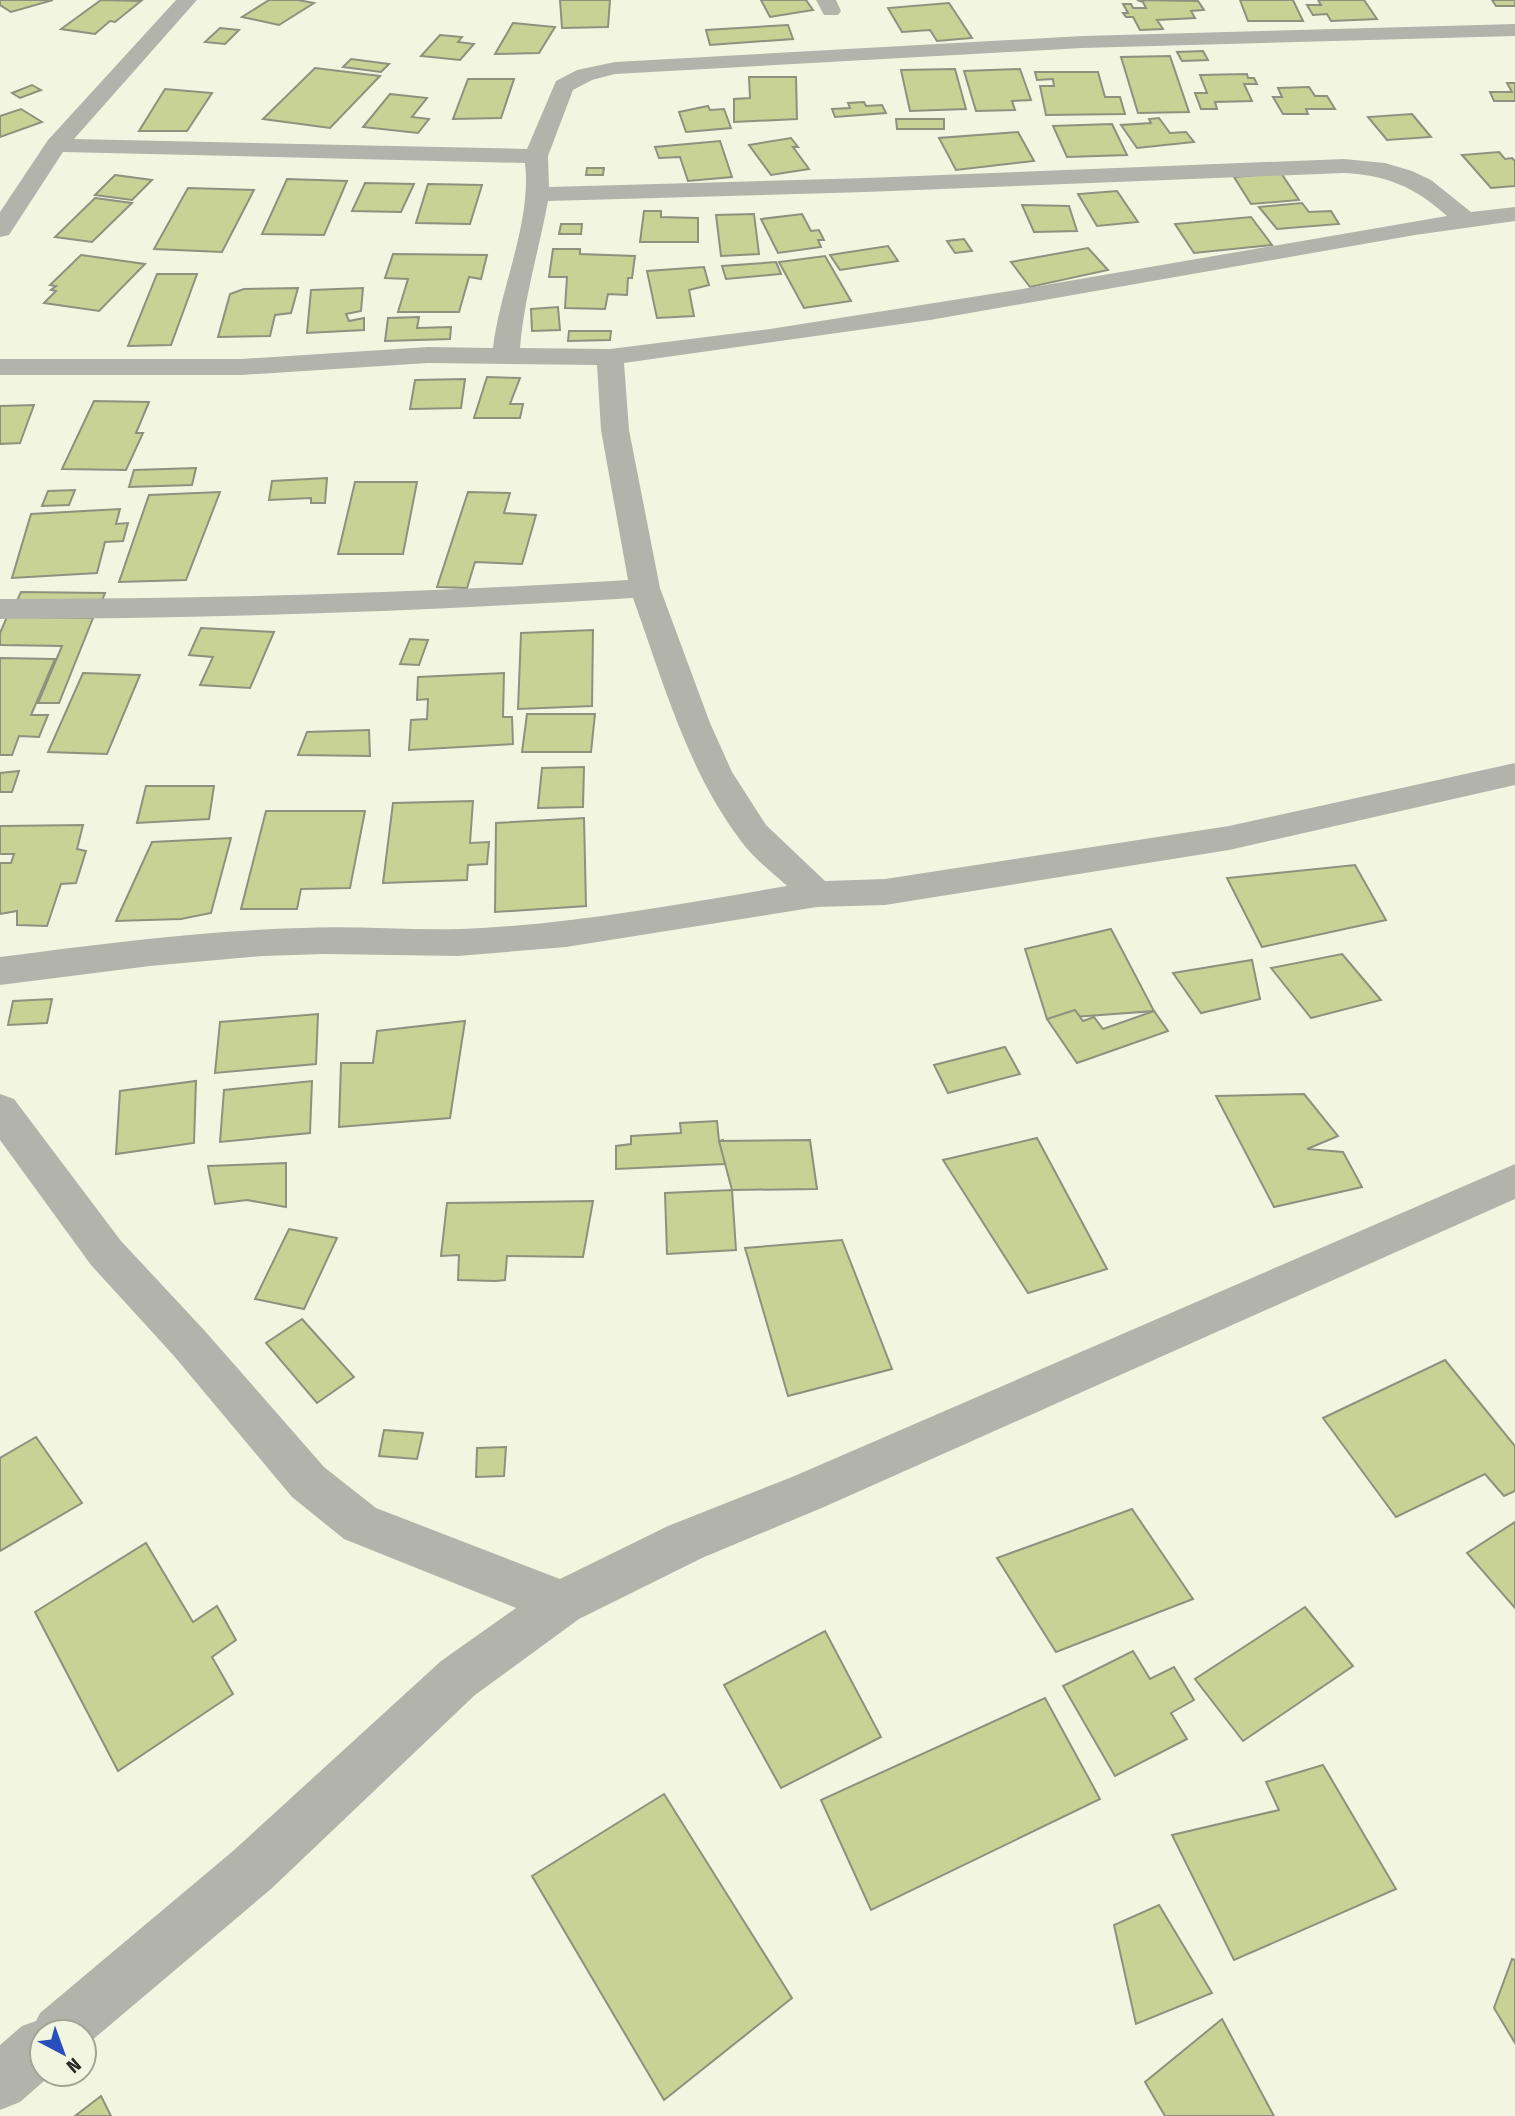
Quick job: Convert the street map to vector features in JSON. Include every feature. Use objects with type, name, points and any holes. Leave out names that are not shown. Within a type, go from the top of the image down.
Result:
[{"type":"street","points":[[0,230],[55,145],[187,0]]},
{"type":"street","points":[[506,354],[510,313],[524,263],[537,194],[536,156],[564,86],[585,75],[615,68],[1082,42],[1515,30]]},
{"type":"street","points":[[55,145],[536,156]]},
{"type":"street","points":[[537,194],[838,186],[1347,166],[1388,169],[1418,181],[1443,198],[1465,219]]},
{"type":"street","points":[[0,367],[242,367],[428,355],[610,357],[719,345],[1322,246],[1465,219],[1515,214]]},
{"type":"street","points":[[610,357],[615,430],[645,588],[694,723],[716,773],[754,834],[817,894]]},
{"type":"street","points":[[0,609],[148,609],[437,601],[645,588]]},
{"type":"street","points":[[0,971],[183,947],[304,940],[382,943],[480,942],[656,922],[817,894],[886,892],[1229,838],[1515,774]]},
{"type":"street","points":[[0,1110],[106,1253],[189,1343],[308,1482],[360,1524],[562,1603]]},
{"type":"street","points":[[76,2018],[252,1870],[458,1678],[562,1603],[685,1542],[820,1486],[1515,1181]]},
{"type":"street","points":[[0,2082],[28,2058]]},
{"type":"building","points":[[0,0],[53,0],[11,12],[0,5]]},
{"type":"building","points":[[101,0],[141,1],[95,34],[61,29]]},
{"type":"building","points":[[269,0],[314,3],[279,25],[242,17]]},
{"type":"building","points":[[560,0],[610,0],[608,27],[562,28]]},
{"type":"building","points":[[761,0],[806,0],[813,10],[770,17]]},
{"type":"building","points":[[1137,0],[1198,1],[1204,10],[1191,11],[1195,18],[1157,20],[1163,29],[1140,30],[1133,17],[1126,17],[1123,13],[1128,13],[1123,4],[1131,4],[1133,8],[1146,8],[1143,2]]},
{"type":"building","points":[[1240,0],[1293,0],[1303,21],[1248,21]]},
{"type":"building","points":[[1318,0],[1364,0],[1377,19],[1331,21],[1327,14],[1313,15],[1307,5],[1321,5]]},
{"type":"building","points":[[1492,0],[1515,0],[1515,6],[1496,6]]},
{"type":"building","points":[[949,3],[972,38],[937,41],[930,30],[902,32],[888,8]]},
{"type":"building","points":[[513,23],[555,27],[539,53],[495,54]]},
{"type":"building","points":[[788,25],[793,39],[710,45],[706,30]]},
{"type":"building","points":[[220,28],[239,30],[225,44],[205,42]]},
{"type":"building","points":[[440,35],[462,37],[458,42],[474,44],[460,60],[421,56]]},
{"type":"building","points":[[1203,51],[1208,60],[1182,61],[1177,52]]},
{"type":"building","points":[[1170,56],[1189,112],[1138,113],[1121,57]]},
{"type":"building","points":[[351,59],[389,64],[381,72],[343,67]]},
{"type":"building","points":[[315,68],[380,76],[330,128],[263,119]]},
{"type":"building","points":[[955,69],[966,109],[910,111],[901,70]]},
{"type":"building","points":[[1020,69],[1031,100],[1012,101],[1015,110],[976,111],[964,71]]},
{"type":"building","points":[[1035,72],[1098,72],[1105,97],[1120,97],[1125,114],[1046,115],[1040,86],[1054,86],[1053,79],[1037,80]]},
{"type":"building","points":[[1247,74],[1248,78],[1254,78],[1257,84],[1244,84],[1252,101],[1215,102],[1217,109],[1201,109],[1195,93],[1207,93],[1200,75]]},
{"type":"building","points":[[749,77],[796,77],[797,119],[734,122],[734,99],[750,98]]},
{"type":"building","points":[[468,79],[514,79],[501,118],[453,119]]},
{"type":"building","points":[[1507,83],[1515,83],[1515,101],[1494,101],[1490,92],[1512,92]]},
{"type":"building","points":[[32,85],[41,90],[20,98],[12,93]]},
{"type":"building","points":[[1309,87],[1315,96],[1327,96],[1335,109],[1306,109],[1308,114],[1283,114],[1273,97],[1282,97],[1278,88]]},
{"type":"building","points":[[165,89],[212,93],[187,131],[139,131]]},
{"type":"building","points":[[390,94],[427,98],[412,117],[429,119],[418,133],[363,127]]},
{"type":"building","points":[[864,102],[866,106],[882,105],[886,113],[835,117],[832,109],[850,108],[848,103]]},
{"type":"building","points":[[708,106],[710,110],[724,109],[731,128],[686,132],[679,112]]},
{"type":"building","points":[[21,109],[42,122],[0,137],[0,116]]},
{"type":"building","points":[[1412,114],[1431,137],[1387,140],[1368,117]]},
{"type":"building","points":[[1159,118],[1170,133],[1186,132],[1194,142],[1137,148],[1121,125],[1151,123],[1149,119]]},
{"type":"building","points":[[896,119],[944,119],[944,129],[897,129]]},
{"type":"building","points":[[1112,124],[1127,155],[1067,157],[1053,126]]},
{"type":"building","points":[[1018,132],[1034,161],[956,170],[939,138]]},
{"type":"building","points":[[791,138],[798,147],[793,147],[809,169],[771,175],[749,145]]},
{"type":"building","points":[[720,141],[732,177],[688,181],[680,157],[659,158],[655,147]]},
{"type":"building","points":[[1499,152],[1505,159],[1512,158],[1515,161],[1515,186],[1491,188],[1462,155]]},
{"type":"building","points":[[587,168],[604,168],[603,175],[586,175]]},
{"type":"building","points":[[1281,173],[1299,200],[1251,204],[1234,177]]},
{"type":"building","points":[[115,175],[152,180],[132,200],[95,195]]},
{"type":"building","points":[[287,179],[347,181],[324,235],[262,234]]},
{"type":"building","points":[[365,183],[414,184],[401,212],[352,211]]},
{"type":"building","points":[[428,184],[482,185],[470,224],[416,223]]},
{"type":"building","points":[[188,188],[254,190],[222,252],[154,249]]},
{"type":"building","points":[[1117,191],[1138,222],[1097,226],[1078,194]]},
{"type":"building","points":[[95,198],[132,203],[92,242],[55,237]]},
{"type":"building","points":[[1302,203],[1309,212],[1331,211],[1339,224],[1277,229],[1259,207]]},
{"type":"building","points":[[1022,205],[1069,206],[1077,231],[1034,232]]},
{"type":"building","points":[[644,211],[661,211],[661,217],[698,218],[698,242],[640,242]]},
{"type":"building","points":[[754,214],[759,254],[721,256],[716,215]]},
{"type":"building","points":[[802,214],[811,231],[819,230],[824,240],[818,240],[821,247],[778,253],[761,219]]},
{"type":"building","points":[[1251,217],[1272,245],[1194,253],[1175,224]]},
{"type":"building","points":[[561,224],[582,224],[581,234],[559,234]]},
{"type":"building","points":[[964,239],[972,251],[955,253],[947,241]]},
{"type":"building","points":[[888,246],[898,261],[840,270],[830,255]]},
{"type":"building","points":[[1088,248],[1108,270],[1030,287],[1011,262]]},
{"type":"building","points":[[553,249],[580,249],[580,254],[635,256],[632,278],[628,278],[627,295],[608,294],[605,309],[565,308],[567,277],[549,277]]},
{"type":"building","points":[[393,254],[487,255],[481,279],[469,277],[459,312],[398,312],[408,279],[385,278]]},
{"type":"building","points":[[81,255],[145,264],[99,311],[44,303],[56,291],[51,290],[56,286],[50,285]]},
{"type":"building","points":[[825,256],[851,301],[804,308],[779,262]]},
{"type":"building","points":[[776,262],[781,274],[726,279],[722,266]]},
{"type":"building","points":[[704,267],[709,285],[689,290],[694,316],[657,318],[647,271]]},
{"type":"building","points":[[157,274],[197,274],[171,345],[128,346]]},
{"type":"building","points":[[298,288],[291,313],[275,315],[270,336],[218,337],[230,294],[244,289]]},
{"type":"building","points":[[363,288],[361,311],[346,314],[349,321],[364,318],[364,330],[307,333],[311,290]]},
{"type":"building","points":[[558,307],[560,330],[532,331],[531,309]]},
{"type":"building","points":[[419,317],[417,328],[451,327],[450,339],[385,341],[388,318]]},
{"type":"building","points":[[569,331],[611,331],[610,340],[568,341]]},
{"type":"building","points":[[487,377],[520,378],[510,404],[523,404],[520,418],[474,418]]},
{"type":"building","points":[[465,379],[461,408],[410,409],[415,380]]},
{"type":"building","points":[[94,401],[149,402],[136,433],[143,433],[126,470],[62,469]]},
{"type":"building","points":[[34,405],[20,443],[0,444],[0,406]]},
{"type":"building","points":[[196,468],[192,485],[129,487],[134,470]]},
{"type":"building","points":[[327,478],[325,503],[311,503],[311,498],[269,500],[272,481]]},
{"type":"building","points":[[355,482],[417,482],[403,554],[338,554]]},
{"type":"building","points":[[75,490],[69,505],[42,506],[48,491]]},
{"type":"building","points":[[220,492],[186,580],[119,582],[149,495]]},
{"type":"building","points":[[468,492],[510,493],[504,513],[536,515],[522,564],[475,562],[467,588],[437,587]]},
{"type":"building","points":[[120,509],[116,524],[128,523],[123,541],[105,542],[97,573],[12,578],[31,514]]},
{"type":"building","points":[[21,592],[105,593],[99,608],[14,607]]},
{"type":"building","points":[[7,617],[93,618],[59,703],[38,703],[62,646],[0,645],[0,633]]},
{"type":"building","points":[[201,628],[274,632],[250,688],[200,685],[213,657],[189,655]]},
{"type":"building","points":[[593,630],[592,706],[518,709],[521,633]]},
{"type":"building","points":[[410,639],[428,640],[419,665],[400,664]]},
{"type":"building","points":[[0,658],[55,659],[31,715],[48,715],[39,737],[19,736],[12,755],[0,755]]},
{"type":"building","points":[[83,673],[140,675],[107,754],[48,752]]},
{"type":"building","points":[[504,673],[503,717],[512,717],[513,744],[409,750],[411,720],[427,719],[428,699],[417,700],[418,677]]},
{"type":"building","points":[[527,714],[595,714],[591,752],[522,752]]},
{"type":"building","points":[[369,730],[370,756],[298,755],[307,732]]},
{"type":"building","points":[[584,767],[583,807],[538,808],[542,768]]},
{"type":"building","points":[[19,771],[12,792],[0,792],[0,773]]},
{"type":"building","points":[[146,786],[214,786],[209,819],[137,823]]},
{"type":"building","points":[[473,801],[470,843],[489,842],[487,864],[468,865],[467,880],[383,883],[393,803]]},
{"type":"building","points":[[266,811],[365,811],[350,888],[301,889],[297,909],[241,909]]},
{"type":"building","points":[[584,818],[586,906],[495,912],[496,823]]},
{"type":"building","points":[[83,825],[77,849],[86,851],[76,883],[61,884],[47,926],[17,925],[17,911],[0,914],[0,863],[11,863],[14,854],[0,854],[0,826]]},
{"type":"building","points":[[231,838],[211,913],[181,919],[116,921],[152,842]]},
{"type":"building","points":[[1355,865],[1386,920],[1262,947],[1227,878]]},
{"type":"building","points":[[1111,929],[1154,1011],[1047,1019],[1025,949]]},
{"type":"building","points":[[1342,954],[1381,1000],[1311,1018],[1271,968]]},
{"type":"building","points":[[1252,960],[1260,999],[1201,1013],[1173,973]]},
{"type":"building","points":[[52,999],[47,1023],[8,1025],[13,1001]]},
{"type":"building","points":[[1075,1010],[1083,1021],[1094,1017],[1103,1029],[1154,1011],[1168,1031],[1077,1063],[1047,1019]]},
{"type":"building","points":[[318,1014],[316,1064],[215,1073],[220,1022]]},
{"type":"building","points":[[465,1021],[450,1118],[339,1127],[341,1063],[373,1063],[377,1031]]},
{"type":"building","points":[[1005,1047],[1020,1074],[948,1093],[934,1065]]},
{"type":"building","points":[[196,1081],[194,1143],[116,1154],[120,1091]]},
{"type":"building","points":[[312,1081],[310,1133],[220,1142],[224,1090]]},
{"type":"building","points":[[1304,1094],[1338,1136],[1307,1149],[1343,1152],[1362,1187],[1274,1207],[1216,1096]]},
{"type":"building","points":[[717,1121],[719,1141],[723,1140],[725,1164],[616,1169],[616,1146],[631,1144],[631,1136],[681,1133],[680,1123]]},
{"type":"building","points":[[1037,1138],[1107,1269],[1028,1293],[943,1160]]},
{"type":"building","points":[[810,1140],[817,1189],[732,1190],[719,1141]]},
{"type":"building","points":[[286,1163],[286,1207],[247,1200],[215,1204],[208,1166]]},
{"type":"building","points":[[732,1190],[736,1250],[667,1254],[665,1193]]},
{"type":"building","points":[[593,1201],[583,1257],[507,1256],[505,1280],[496,1281],[458,1280],[459,1255],[441,1256],[447,1203]]},
{"type":"building","points":[[289,1229],[337,1238],[304,1309],[255,1299]]},
{"type":"building","points":[[842,1240],[892,1369],[788,1396],[745,1248]]},
{"type":"building","points":[[302,1319],[354,1377],[317,1403],[266,1343]]},
{"type":"building","points":[[1445,1360],[1515,1446],[1515,1491],[1504,1496],[1485,1474],[1396,1517],[1323,1418]]},
{"type":"building","points":[[384,1430],[423,1433],[417,1459],[379,1456]]},
{"type":"building","points":[[36,1437],[82,1503],[0,1551],[0,1458]]},
{"type":"building","points":[[506,1447],[504,1476],[476,1477],[477,1448]]},
{"type":"building","points":[[1132,1509],[1193,1599],[1056,1652],[997,1558]]},
{"type":"building","points":[[1515,1522],[1515,1608],[1467,1553]]},
{"type":"building","points":[[146,1543],[193,1622],[217,1606],[236,1640],[212,1657],[233,1694],[118,1771],[35,1612]]},
{"type":"building","points":[[1305,1607],[1353,1666],[1243,1741],[1195,1679]]},
{"type":"building","points":[[825,1631],[881,1737],[781,1788],[724,1685]]},
{"type":"building","points":[[1133,1651],[1150,1679],[1174,1667],[1194,1700],[1171,1713],[1187,1739],[1115,1776],[1063,1686]]},
{"type":"building","points":[[1045,1698],[1100,1799],[871,1910],[821,1800]]},
{"type":"building","points":[[1323,1765],[1396,1889],[1234,1960],[1172,1835],[1279,1810],[1266,1782]]},
{"type":"building","points":[[664,1794],[792,1998],[664,2100],[532,1876]]},
{"type":"building","points":[[1159,1905],[1212,1993],[1136,2024],[1114,1925]]},
{"type":"building","points":[[1512,1959],[1515,1960],[1515,2043],[1494,2008]]},
{"type":"building","points":[[1222,2019],[1274,2116],[1165,2116],[1145,2082]]},
{"type":"building","points":[[101,2096],[111,2116],[75,2116]]}]
